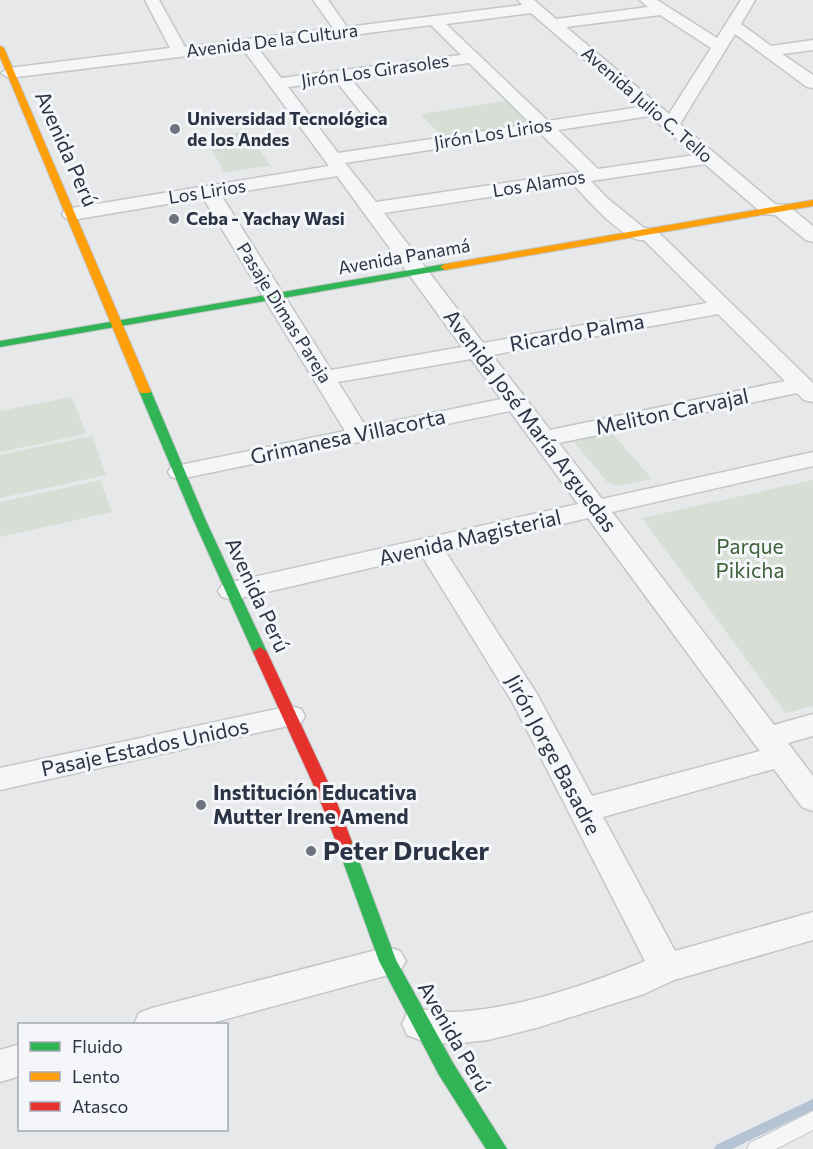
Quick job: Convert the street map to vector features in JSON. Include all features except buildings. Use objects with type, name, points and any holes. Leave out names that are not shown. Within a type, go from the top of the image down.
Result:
[{"type":"street","points":[[152,0],[180,52]]},
{"type":"street","points":[[320,0],[343,32]]},
{"type":"street","points":[[647,0],[719,46]]},
{"type":"street","points":[[671,125],[748,0]]},
{"type":"street","name":"Avenida De la Cultura","points":[[7,79],[180,52],[435,21],[530,4]]},
{"type":"street","name":"Avenida Julio C. Tello","points":[[530,4],[708,158],[813,236]]},
{"type":"street","points":[[554,24],[661,10]]},
{"type":"street","points":[[435,21],[544,126],[586,177],[600,202],[644,234],[723,307],[807,391]]},
{"type":"street","points":[[732,25],[813,83]]},
{"type":"street","name":"Avenida José María Arguedas","points":[[247,44],[813,799]]},
{"type":"street","points":[[767,51],[813,45]]},
{"type":"street","name":"Avenida Perú","points":[[0,48],[7,79],[72,214],[232,591],[326,795],[388,961],[446,1069],[497,1149]]},
{"type":"street","name":"Jirón Los Girasoles","points":[[277,84],[473,58]]},
{"type":"street","points":[[340,76],[374,117]]},
{"type":"street","name":"Jirón Los Lirios","points":[[337,165],[544,126],[654,110]]},
{"type":"street","name":"Los Alamos","points":[[371,209],[708,158]]},
{"type":"street","name":"Los Lirios","points":[[72,214],[209,192],[337,165]]},
{"type":"street","name":"Pasaje Dimas Pareja","points":[[209,192],[359,434]]},
{"type":"street","name":"Avenida Panamá","points":[[0,344],[813,203]]},
{"type":"street","name":"Ricardo Palma","points":[[325,378],[723,307]]},
{"type":"street","name":"Meliton Carvajal","points":[[543,439],[807,391]]},
{"type":"street","name":"Grimanesa Villacorta","points":[[180,472],[516,403]]},
{"type":"street","name":"Avenida Magisterial","points":[[232,591],[813,459]]},
{"type":"street","name":"Jirón Jorge Basadre","points":[[429,548],[527,701],[666,968]]},
{"type":"street","name":"Pasaje Estados Unidos","points":[[0,779],[290,716]]},
{"type":"street","points":[[584,810],[774,747],[813,725]]},
{"type":"street","points":[[420,1024],[452,1028],[527,1016],[591,998],[666,968],[813,926]]},
{"type":"street","points":[[156,1023],[388,961]]},
{"type":"street","points":[[0,1066],[18,1061]]},
{"type":"lane","points":[[757,1149],[813,1120]]},
{"type":"green space","points":[[506,101],[534,126],[443,138],[421,114]]},
{"type":"green space","points":[[248,131],[270,166],[224,172],[204,137]]},
{"type":"green space","points":[[72,397],[86,434],[0,452],[0,411]]},
{"type":"green space","points":[[610,431],[652,479],[616,486],[608,483],[575,443],[578,438]]},
{"type":"green space","points":[[92,436],[106,475],[0,498],[0,455]]},
{"type":"green space","points":[[100,480],[112,512],[0,537],[0,502]]},
{"type":"green space","name":"Parque Pikicha","points":[[813,480],[813,706],[786,713],[642,518]]},
{"type":"waterway","points":[[720,1149],[813,1104]]},
{"type":"traffic: fast","points":[[0,344],[445,267]]},
{"type":"traffic: fast","points":[[145,391],[200,521],[260,652]]},
{"type":"traffic: fast","points":[[344,842],[388,961],[446,1069],[497,1149]]},
{"type":"traffic: slow","points":[[0,48],[145,391]]},
{"type":"traffic: slow","points":[[445,267],[813,203]]},
{"type":"traffic: jam","points":[[260,652],[326,795],[344,842]]},
{"type":"place","name":"Universidad Tecnológica de los Andes","points":[[175,129]]},
{"type":"place","name":"Ceba - Yachay Wasi","points":[[174,219]]},
{"type":"place","name":"Institución Educativa Mutter Irene Amend","points":[[201,805]]},
{"type":"place","name":"Peter Drucker","points":[[311,851]]}]
